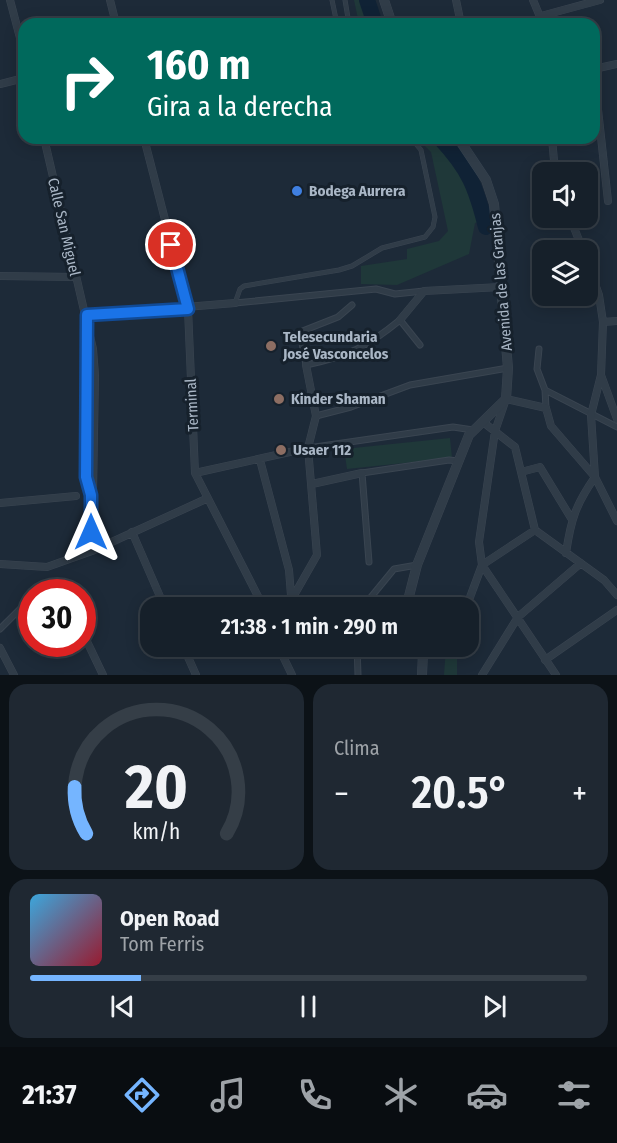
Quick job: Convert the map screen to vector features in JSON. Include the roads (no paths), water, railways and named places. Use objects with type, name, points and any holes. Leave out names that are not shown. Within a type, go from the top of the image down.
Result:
[{"type":"street","points":[[10,0],[18,30]]},
{"type":"street","points":[[110,0],[114,18]]},
{"type":"street","points":[[384,0],[390,18]]},
{"type":"street","points":[[456,0],[460,18]]},
{"type":"street","points":[[533,0],[541,18]]},
{"type":"street","points":[[548,18],[600,0]]},
{"type":"street","points":[[600,69],[617,64]]},
{"type":"street","points":[[0,84],[18,80]]},
{"type":"street","points":[[600,127],[608,201]]},
{"type":"street","name":"Calle San Miguel","points":[[46,144],[75,277],[87,315],[95,375],[91,495],[92,551]]},
{"type":"street","name":"Terminal","points":[[146,144],[188,309],[195,473],[258,597]]},
{"type":"street","name":"Avenida de las Granjas","points":[[462,144],[486,180],[494,204],[508,368],[506,399],[495,431],[479,542],[482,565]]},
{"type":"street","points":[[553,144],[554,162]]},
{"type":"street","points":[[0,276],[75,277]]},
{"type":"street","points":[[87,315],[188,309],[376,289],[395,294],[501,286]]},
{"type":"street","points":[[306,364],[340,358],[373,341],[400,320],[424,291]]},
{"type":"street","points":[[566,553],[571,518],[577,502],[595,477],[591,415],[601,375],[603,322],[598,292]]},
{"type":"street","points":[[293,597],[317,555],[308,448],[316,416],[300,332],[338,317],[352,305]]},
{"type":"street","points":[[400,320],[420,345]]},
{"type":"street","points":[[603,322],[617,321]]},
{"type":"street","points":[[539,349],[537,369],[545,390],[546,408],[551,426],[595,477],[617,521]]},
{"type":"street","points":[[316,416],[351,407],[410,385],[508,368]]},
{"type":"street","points":[[601,375],[617,419]]},
{"type":"street","points":[[545,390],[617,427]]},
{"type":"street","points":[[409,597],[417,565],[468,435],[506,399],[546,408]]},
{"type":"street","points":[[483,422],[515,447],[535,530],[604,580],[617,595]]},
{"type":"street","points":[[195,473],[308,448],[453,427],[473,430]]},
{"type":"street","points":[[260,460],[289,570],[293,597]]},
{"type":"street","points":[[312,484],[362,472],[449,460],[458,462]]},
{"type":"street","points":[[521,472],[540,467],[571,518]]},
{"type":"street","points":[[362,472],[369,561]]},
{"type":"street","points":[[0,503],[76,496]]},
{"type":"street","points":[[0,564],[46,567],[92,551],[207,499]]},
{"type":"street","points":[[470,597],[482,565],[535,530]]},
{"type":"street","points":[[132,532],[160,597]]},
{"type":"street","points":[[482,675],[518,617],[581,563]]},
{"type":"street","points":[[371,597],[394,569],[417,565]]},
{"type":"street","points":[[482,565],[556,675]]},
{"type":"street","points":[[545,660],[617,610]]},
{"type":"street","points":[[0,628],[18,611]]},
{"type":"street","points":[[0,648],[14,675]]},
{"type":"street","points":[[94,657],[103,675]]},
{"type":"street","points":[[188,657],[196,675]]},
{"type":"street","points":[[357,657],[358,675]]},
{"type":"street","points":[[422,675],[423,657]]},
{"type":"street","points":[[283,658],[291,675]]},
{"type":"lane","points":[[332,0],[336,18]]},
{"type":"lane","points":[[345,0],[348,18]]},
{"type":"lane","points":[[235,303],[240,289],[244,286],[339,270],[352,266],[382,248],[426,237],[433,227],[435,217],[421,150],[416,144]]},
{"type":"waterway","points":[[367,0],[373,18]]},
{"type":"waterway","points":[[445,144],[470,179],[486,227]]},
{"type":"place","name":"Bodega Aurrera","points":[[297,191]]},
{"type":"place","name":"Telesecundaria José Vasconcelos","points":[[271,346]]},
{"type":"place","name":"Kinder Shaman","points":[[279,399]]},
{"type":"place","name":"Usaer 112","points":[[281,450]]}]
